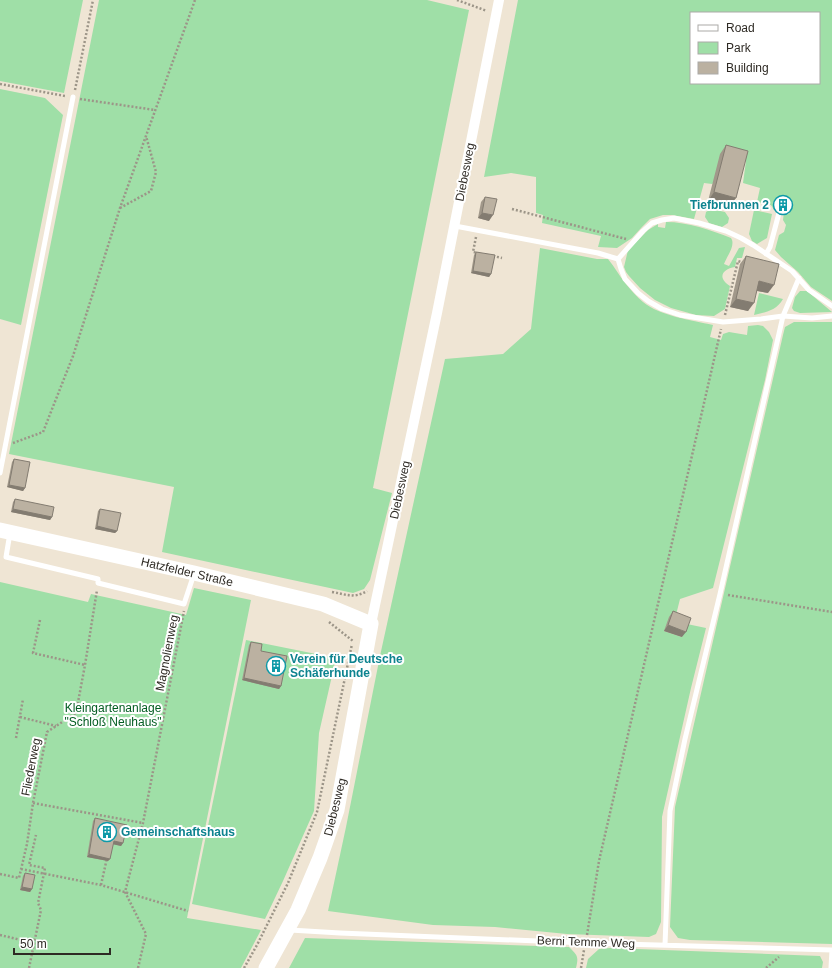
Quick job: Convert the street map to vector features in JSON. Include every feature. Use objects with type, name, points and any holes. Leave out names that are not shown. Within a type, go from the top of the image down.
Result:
[{"type":"street","name":"Diebesweg","points":[[266,968],[298,910],[320,858],[336,810],[371,624],[455,226],[499,0]]},
{"type":"street","name":"Hatzfelder Straße","points":[[5,532],[194,573],[323,604],[371,624]]},
{"type":"lane","points":[[0,473],[73,97]]},
{"type":"lane","points":[[766,254],[770,247],[780,213]]},
{"type":"lane","points":[[618,259],[652,223],[674,218],[726,231],[753,245],[792,271],[809,290],[832,306]]},
{"type":"lane","points":[[455,226],[598,253],[618,259]]},
{"type":"lane","points":[[618,259],[625,278],[638,293],[662,309],[680,315],[723,322],[783,316],[812,318],[832,316]]},
{"type":"lane","points":[[665,945],[670,811],[684,739],[720,594],[783,316],[799,278]]},
{"type":"lane","points":[[5,532],[6,557],[98,579],[98,583],[184,604],[194,573]]},
{"type":"lane","name":"Berni Temme Weg","points":[[287,929],[340,933],[586,943],[832,950]]},
{"type":"lane","points":[[832,950],[832,968]]},
{"type":"path","points":[[73,97],[93,0]]},
{"type":"path","points":[[6,446],[43,432],[73,356],[120,208],[154,110],[195,0]]},
{"type":"path","points":[[457,0],[496,14]]},
{"type":"path","points":[[0,84],[154,110]]},
{"type":"path","points":[[120,208],[151,191],[156,172],[146,135]]},
{"type":"path","points":[[512,209],[634,241]]},
{"type":"path","points":[[477,235],[475,238],[473,252],[480,254]]},
{"type":"path","points":[[581,968],[599,861],[723,322],[738,262],[746,264],[753,245]]},
{"type":"path","points":[[488,255],[502,258]]},
{"type":"path","points":[[330,591],[360,596],[370,587],[374,578],[381,579]]},
{"type":"path","name":"Fliederweg","points":[[21,869],[27,844],[33,803],[47,732],[76,712],[98,583]]},
{"type":"path","points":[[720,594],[832,612]]},
{"type":"path","name":"Magnolienweg","points":[[125,892],[143,823],[184,614],[184,604]]},
{"type":"path","points":[[40,620],[33,653],[85,665]]},
{"type":"path","points":[[244,968],[288,883],[317,812],[353,641],[371,624]]},
{"type":"path","points":[[16,738],[23,699]]},
{"type":"path","points":[[20,717],[57,726]]},
{"type":"path","points":[[33,803],[143,823]]},
{"type":"path","points":[[29,968],[41,910],[38,903],[45,868],[29,865],[36,835]]},
{"type":"path","points":[[27,844],[34,846]]},
{"type":"path","points":[[101,885],[107,856]]},
{"type":"path","points":[[0,874],[20,878],[21,869],[44,873],[101,885],[188,911]]},
{"type":"path","points":[[125,892],[146,934],[138,968]]},
{"type":"path","points":[[0,935],[34,943]]},
{"type":"green space","points":[[0,0],[83,0],[64,93],[0,81]]},
{"type":"green space","points":[[99,0],[427,0],[469,10],[373,488],[392,493],[370,580],[364,589],[353,593],[162,552],[174,487],[9,454]]},
{"type":"green space","points":[[518,0],[832,0],[832,301],[811,287],[775,250],[779,235],[784,232],[786,225],[783,220],[784,212],[789,214],[792,202],[778,199],[774,210],[771,205],[757,202],[760,188],[743,183],[746,161],[742,159],[712,184],[704,183],[694,219],[663,215],[650,219],[632,238],[617,248],[598,247],[601,236],[542,223],[543,215],[536,213],[536,177],[511,173],[484,177]]},
{"type":"green space","points":[[0,89],[45,98],[63,115],[21,325],[0,319]]},
{"type":"green space","points":[[711,209],[725,212],[729,218],[728,223],[722,227],[709,223],[705,217],[706,212]]},
{"type":"green space","points":[[754,210],[772,214],[767,238],[757,244],[752,241],[749,234]]},
{"type":"green space","points":[[666,222],[691,225],[731,238],[732,247],[724,264],[729,266],[739,248],[745,247],[742,258],[737,258],[735,267],[727,270],[723,274],[723,280],[730,286],[725,309],[714,316],[696,315],[671,308],[655,300],[640,288],[626,272],[624,267],[628,250],[648,230],[658,224],[658,227],[665,228]]},
{"type":"green space","points":[[540,248],[597,259],[608,259],[624,281],[643,302],[658,311],[667,314],[713,325],[710,337],[721,340],[723,334],[729,332],[747,335],[748,326],[758,325],[763,326],[769,332],[773,340],[765,380],[713,588],[680,599],[675,619],[664,631],[682,637],[687,624],[706,628],[662,817],[661,922],[656,934],[649,937],[567,934],[495,927],[433,925],[328,911],[380,656],[445,359],[503,354],[531,329]]},
{"type":"green space","points":[[800,291],[807,291],[832,312],[800,313],[794,311],[792,308],[795,297]]},
{"type":"green space","points":[[759,293],[783,299],[774,309],[754,315]]},
{"type":"green space","points":[[794,322],[832,322],[832,944],[690,940],[678,938],[670,927],[675,807],[783,335],[785,327]]},
{"type":"green space","name":"Kleingartenanlage \"Schloß Neuhaus\"","points":[[0,582],[88,602],[91,594],[186,615],[194,588],[251,600],[187,918],[261,930],[241,968],[0,968]]},
{"type":"green space","points":[[246,640],[336,658],[319,733],[314,811],[265,919],[192,904]]},
{"type":"green space","points":[[305,938],[569,947],[576,954],[577,961],[576,968],[289,968]]},
{"type":"green space","points":[[610,948],[820,956],[823,962],[822,968],[586,968],[588,959],[599,949]]},
{"type":"building","points":[[726,145],[748,151],[736,198],[714,192]]},
{"type":"building","points":[[485,197],[497,199],[493,215],[482,213]]},
{"type":"building","points":[[476,252],[495,255],[491,274],[473,271]]},
{"type":"building","points":[[746,256],[779,264],[774,285],[759,281],[754,303],[736,299]]},
{"type":"building","points":[[14,459],[30,462],[25,488],[9,485]]},
{"type":"building","points":[[15,499],[54,507],[52,517],[13,509]]},
{"type":"building","points":[[100,509],[121,513],[117,531],[97,526]]},
{"type":"building","points":[[673,611],[691,618],[686,632],[668,625]]},
{"type":"building","points":[[251,642],[262,644],[261,651],[287,656],[281,686],[244,678]]},
{"type":"building","name":"Gemeinschaftshaus","points":[[95,818],[127,825],[123,843],[114,841],[110,859],[89,854]]},
{"type":"building","points":[[25,873],[35,875],[32,889],[22,887]]},
{"type":"place","name":"Tiefbrunnen 2","points":[[783,205]]},
{"type":"place","name":"Verein für Deutsche Schäferhunde","points":[[276,666]]},
{"type":"place","name":"Gemeinschaftshaus","points":[[107,832]]}]
